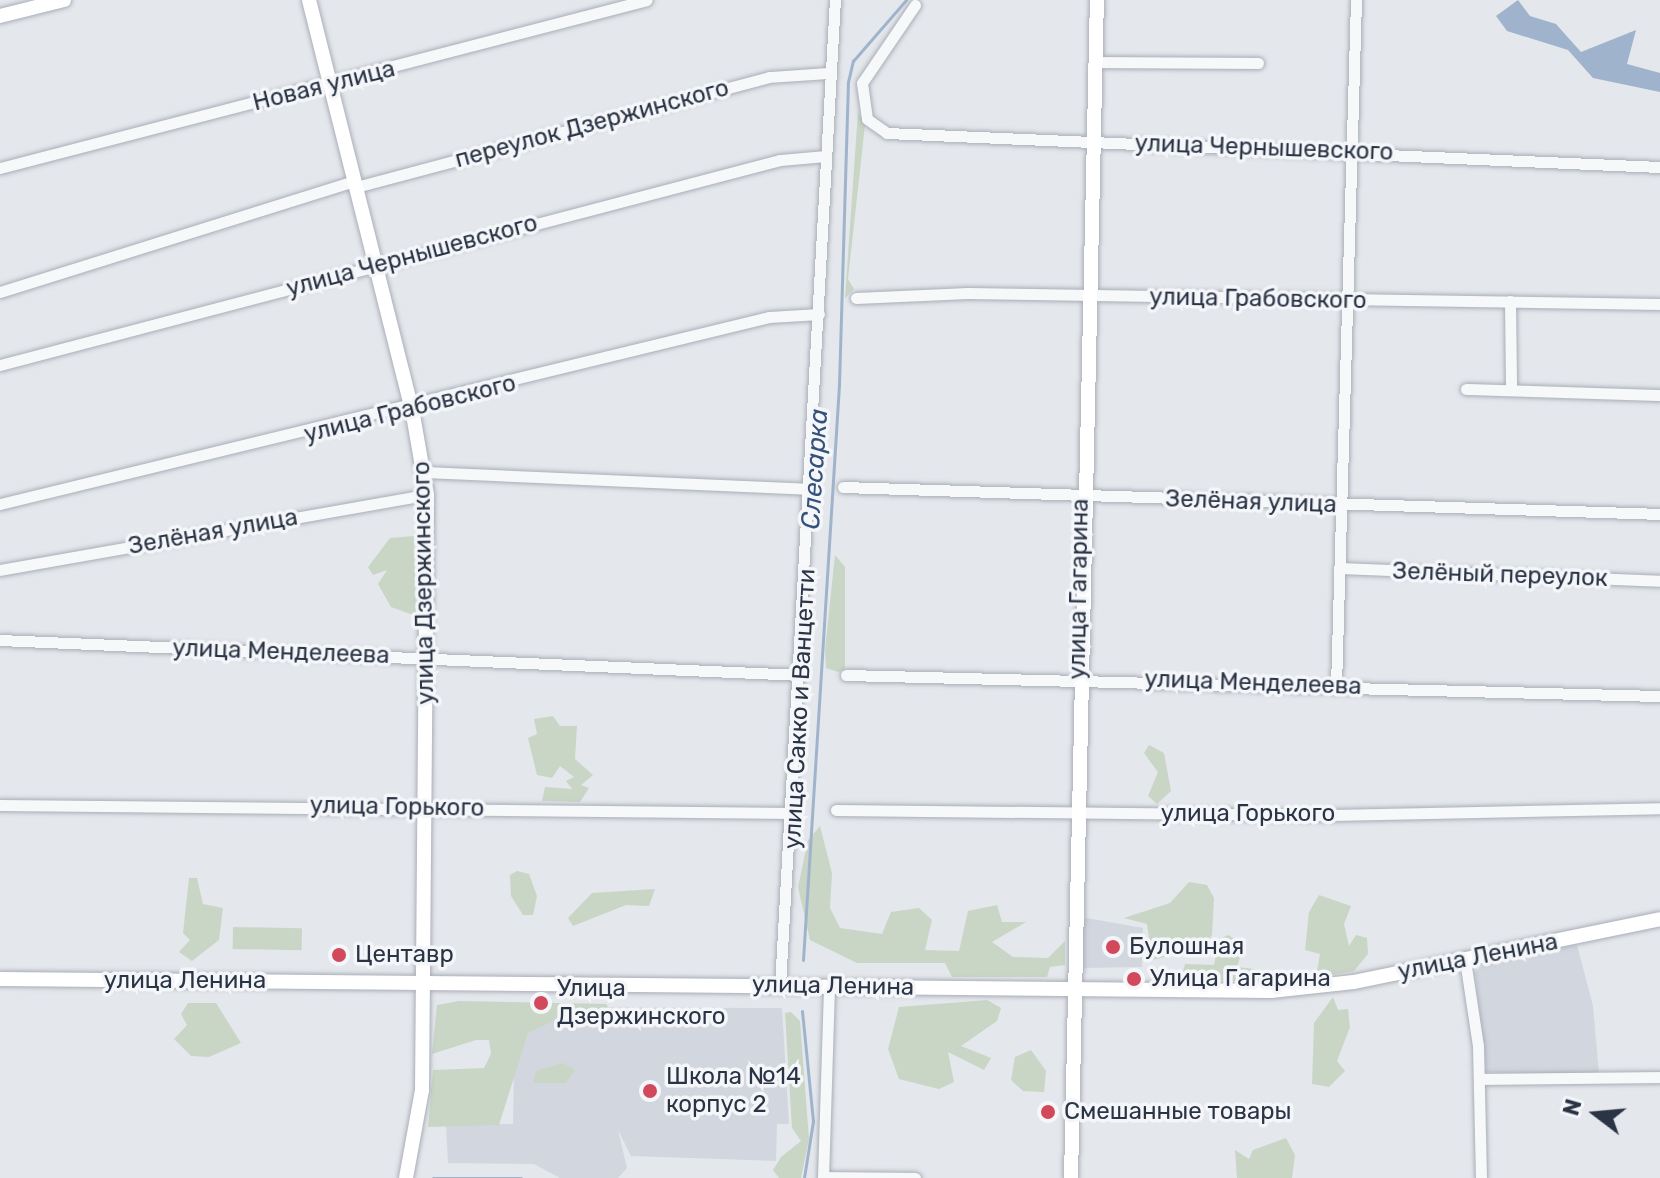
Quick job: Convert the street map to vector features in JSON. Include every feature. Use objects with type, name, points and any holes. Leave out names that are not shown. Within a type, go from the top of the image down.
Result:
[{"type":"main road","points":[[0,16],[64,0]]},
{"type":"main road","name":"улица Дзержинского","points":[[309,0],[412,409],[427,495],[429,659],[425,983],[421,1111],[406,1178]]},
{"type":"main road","name":"улица Гагарина","points":[[1071,1178],[1081,496],[1097,0]]},
{"type":"main road","name":"улица Ленина","points":[[0,979],[1293,989],[1465,960],[1660,919]]},
{"type":"street","name":"Новая улица","points":[[0,168],[331,85],[647,0]]},
{"type":"street","name":"улица Сакко и Ванцетти","points":[[780,986],[794,813],[813,489],[835,0]]},
{"type":"street","points":[[1336,686],[1356,0]]},
{"type":"street","name":"улица Чернышевского","points":[[915,5],[865,73],[870,125],[895,134],[1352,151],[1660,167]]},
{"type":"street","points":[[1094,62],[1258,63]]},
{"type":"street","name":"переулок Дзержинского","points":[[0,292],[356,184],[754,81],[830,73]]},
{"type":"street","name":"улица Чернышевского","points":[[0,365],[780,160],[826,156]]},
{"type":"street","name":"улица Грабовского","points":[[856,298],[1086,297],[1660,304]]},
{"type":"street","points":[[1510,301],[1511,389]]},
{"type":"street","name":"улица Грабовского","points":[[0,504],[412,409],[769,317],[819,314]]},
{"type":"street","points":[[1466,389],[1660,395]]},
{"type":"street","points":[[425,472],[813,489]]},
{"type":"street","name":"Зелёная улица","points":[[843,487],[1660,514]]},
{"type":"street","name":"Зелёная улица","points":[[0,570],[427,495]]},
{"type":"street","name":"Зелёный переулок","points":[[1339,568],[1660,581]]},
{"type":"street","name":"улица Менделеева","points":[[0,640],[801,675]]},
{"type":"street","name":"улица Менделеева","points":[[846,675],[1660,696]]},
{"type":"street","name":"улица Горького","points":[[0,805],[425,806],[794,813]]},
{"type":"street","name":"улица Горького","points":[[836,810],[1076,813],[1660,808]]},
{"type":"street","points":[[1465,960],[1480,1079],[1481,1178]]},
{"type":"street","points":[[829,987],[823,1177],[915,1178]]},
{"type":"street","points":[[1480,1079],[1660,1077]]},
{"type":"shaded area","points":[[1081,917],[1143,928],[1142,967],[1080,968]]},
{"type":"shaded area","points":[[1577,945],[1593,1006],[1599,1074],[1486,1072],[1475,972],[1486,963]]},
{"type":"shaded area","name":"Школа №14 корпус 2","points":[[497,1007],[782,1008],[789,1124],[777,1124],[776,1161],[631,1156],[618,1130],[627,1168],[618,1178],[560,1178],[534,1164],[448,1163],[446,1125],[513,1124],[514,1068]]},
{"type":"green space","points":[[858,112],[865,125],[848,279],[854,289],[845,298]]},
{"type":"green space","points":[[414,536],[416,616],[391,607],[378,584],[387,570],[373,575],[368,567],[390,538]]},
{"type":"green space","points":[[835,555],[845,567],[845,669],[838,672],[826,668],[825,650]]},
{"type":"green space","points":[[553,716],[560,726],[577,726],[575,759],[593,775],[581,785],[589,788],[580,802],[542,801],[545,787],[572,789],[566,781],[574,777],[560,766],[552,778],[537,775],[528,738],[537,734],[534,719]]},
{"type":"green space","points":[[1149,745],[1164,753],[1171,791],[1157,804],[1148,796],[1158,772],[1144,753]]},
{"type":"green space","points":[[820,826],[832,873],[830,908],[840,928],[882,934],[891,912],[919,908],[932,920],[925,950],[959,951],[968,911],[997,905],[1002,922],[1026,922],[992,942],[1013,957],[1048,958],[1065,941],[1065,965],[1050,967],[1047,977],[952,977],[945,963],[857,963],[810,940],[798,887],[808,840]]},
{"type":"green space","points":[[517,871],[529,874],[537,896],[533,915],[523,915],[511,896],[510,875]]},
{"type":"green space","points":[[189,878],[197,878],[203,904],[223,908],[219,940],[192,961],[179,952],[190,940],[183,933]]},
{"type":"green space","points":[[1189,882],[1207,885],[1214,898],[1212,935],[1207,943],[1187,944],[1178,954],[1152,960],[1147,924],[1124,918],[1170,903]]},
{"type":"green space","points":[[655,889],[649,906],[626,905],[573,926],[568,918],[592,893]]},
{"type":"green space","points":[[1319,895],[1351,906],[1344,924],[1349,946],[1356,935],[1367,938],[1368,954],[1354,971],[1316,977],[1320,954],[1305,950],[1309,912]]},
{"type":"green space","points":[[233,927],[302,928],[302,950],[233,949]]},
{"type":"green space","points":[[1228,935],[1244,945],[1237,967],[1263,970],[1270,982],[1181,979],[1185,964],[1214,965],[1219,939]]},
{"type":"green space","points":[[1333,997],[1338,1010],[1348,1009],[1350,1027],[1337,1061],[1345,1071],[1329,1087],[1312,1084],[1314,1023]]},
{"type":"green space","points":[[987,1000],[1001,1008],[997,1021],[961,1046],[991,1058],[984,1070],[948,1052],[954,1082],[939,1089],[899,1079],[888,1049],[899,1007]]},
{"type":"green space","points":[[459,1001],[606,1004],[612,1011],[604,1026],[553,1021],[528,1033],[499,1125],[428,1127],[433,1070],[484,1068],[491,1054],[489,1040],[476,1040],[432,1054],[437,1005]]},
{"type":"green space","points":[[188,1003],[216,1003],[241,1043],[209,1057],[191,1056],[174,1039],[187,1025],[181,1014]]},
{"type":"green space","points":[[791,1012],[800,1021],[809,1139],[801,1178],[779,1178],[773,1170],[781,1157],[801,1141],[792,1128],[785,1013]]},
{"type":"green space","points":[[1031,1050],[1046,1071],[1044,1092],[1023,1091],[1011,1080],[1015,1057]]},
{"type":"green space","points":[[563,1063],[575,1070],[566,1083],[533,1083],[536,1071]]},
{"type":"green space","points":[[1286,1138],[1295,1155],[1292,1178],[1237,1178],[1235,1150],[1249,1159],[1253,1150]]},
{"type":"water","points":[[1518,0],[1530,16],[1556,24],[1581,52],[1636,30],[1627,64],[1660,73],[1660,92],[1593,78],[1568,50],[1507,31],[1496,16]]},
{"type":"waterway","name":"Слесарка","points":[[803,960],[839,384],[848,82],[853,61],[906,0]]},
{"type":"waterway","name":"Слесарка","points":[[802,1011],[813,1121],[804,1178]]},
{"type":"waterway","name":"Слесарка","points":[[433,1178],[521,1178]]},
{"type":"place","name":"Булошная","points":[[1113,947]]},
{"type":"place","name":"Центавр","points":[[339,955]]},
{"type":"place","name":"Улица Гагарина","points":[[1134,979]]},
{"type":"place","name":"Улица Дзержинского","points":[[541,1003]]},
{"type":"place","name":"Школа №14 корпус 2","points":[[650,1091]]},
{"type":"place","name":"Смешанные товары","points":[[1048,1112]]}]
